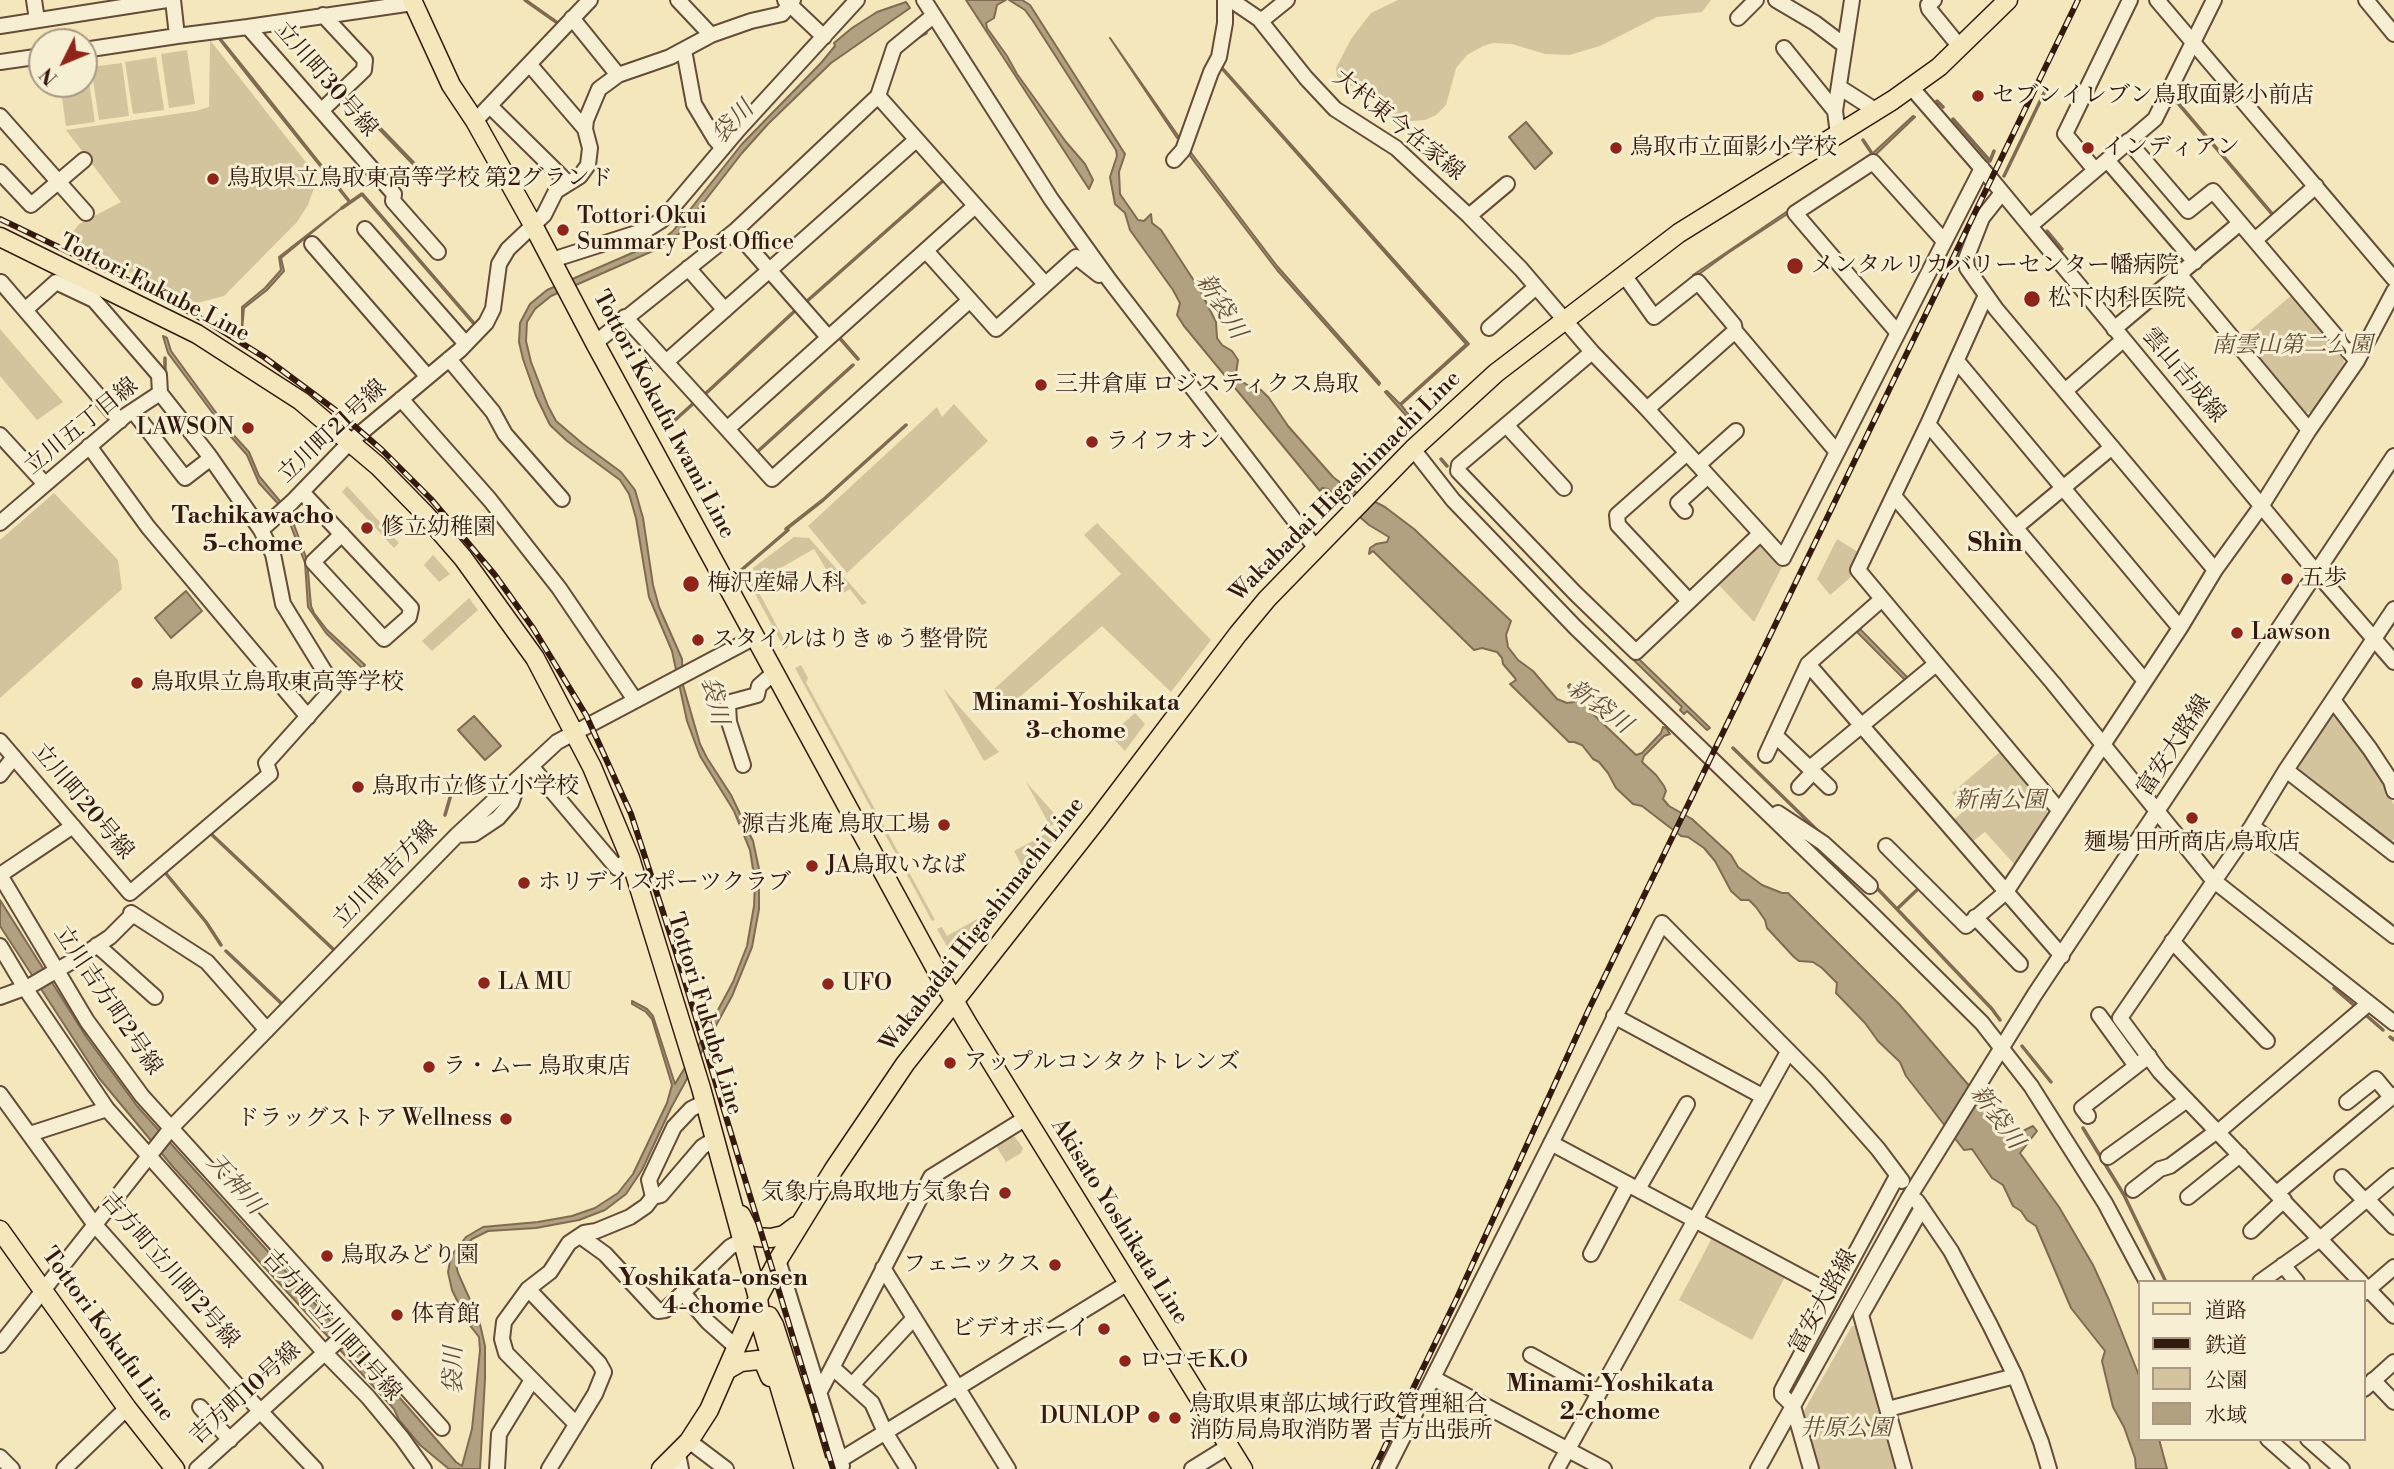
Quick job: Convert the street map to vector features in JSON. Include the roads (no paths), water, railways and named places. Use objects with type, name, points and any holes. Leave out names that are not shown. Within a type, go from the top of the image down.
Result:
[{"type":"main road","name":"Tottori Kokufu Iwami Line","points":[[413,1],[451,85],[475,121],[533,225],[955,1000]]},
{"type":"main road","name":"Wakabadai Higashimachi Line","points":[[661,1469],[683,1455],[709,1410],[758,1297],[778,1260],[905,1064],[1097,820],[1238,634],[1319,543],[1410,452],[1496,373],[1679,233],[1838,134],[1939,67],[1998,4]]},
{"type":"main road","name":"Tottori Fukube Line","points":[[0,237],[62,277],[169,319],[236,357],[301,401],[378,466],[424,513],[463,558],[535,658],[592,767],[630,858],[703,1095],[758,1297],[762,1328],[804,1469]]},
{"type":"main road","name":"Akisato Yoshikata Line","points":[[955,1000],[1243,1469]]},
{"type":"main road","points":[[728,1190],[748,1229],[756,1237],[784,1235],[799,1224]]},
{"type":"main road","name":"Tottori Kokufu Line","points":[[0,1230],[127,1408],[175,1469]]},
{"type":"main road","name":"Tottori Fukube Line","points":[[758,1297],[774,1325],[819,1469]]},
{"type":"main road","points":[[727,1370],[752,1359],[764,1363],[775,1392],[788,1415]]},
{"type":"street","points":[[34,0],[37,20]]},
{"type":"street","points":[[0,26],[167,0]]},
{"type":"street","points":[[173,0],[177,36]]},
{"type":"street","points":[[475,121],[590,0]]},
{"type":"street","points":[[678,0],[711,35]]},
{"type":"street","points":[[556,267],[646,230],[662,220],[723,148],[857,0]]},
{"type":"street","points":[[924,0],[1051,199],[1110,281],[1319,543]]},
{"type":"street","points":[[1174,160],[1183,150],[1219,57],[1225,23],[1225,0]]},
{"type":"street","name":"大杙東今在家線","points":[[1231,0],[1261,21],[1306,78],[1335,109],[1396,148],[1469,216],[1783,558],[1836,451]]},
{"type":"street","points":[[1261,21],[1287,0]]},
{"type":"street","points":[[1738,18],[1756,0]]},
{"type":"street","points":[[1776,0],[1815,23],[1844,45]]},
{"type":"street","points":[[1838,134],[1835,111],[1852,0]]},
{"type":"street","points":[[1934,0],[1928,5],[1929,9],[1960,47]]},
{"type":"street","points":[[2095,170],[2065,134],[2130,0]]},
{"type":"street","points":[[2157,0],[2394,279]]},
{"type":"street","points":[[2030,226],[2155,119],[2214,0]]},
{"type":"street","points":[[2366,0],[2394,34]]},
{"type":"street","name":"立川町30号線","points":[[248,27],[413,1]]},
{"type":"street","points":[[585,129],[592,100],[599,89],[618,75],[684,50],[711,35],[744,23],[782,14],[789,2],[824,37]]},
{"type":"street","points":[[321,110],[364,70],[365,60],[323,15]]},
{"type":"street","points":[[595,343],[735,231],[878,96],[894,48],[933,16]]},
{"type":"street","points":[[572,18],[618,75]]},
{"type":"street","points":[[98,48],[248,27]]},
{"type":"street","name":"立川町30号線","points":[[248,27],[394,194],[394,201],[438,252]]},
{"type":"street","points":[[1784,48],[1835,111]]},
{"type":"street","points":[[684,50],[694,104],[723,148]]},
{"type":"street","points":[[0,62],[28,58]]},
{"type":"street","points":[[530,65],[585,129]]},
{"type":"street","name":"雲山吉成線","points":[[1912,86],[2394,662]]},
{"type":"street","points":[[1839,87],[1875,110]]},
{"type":"street","points":[[878,96],[1045,284]]},
{"type":"street","points":[[490,106],[568,183]]},
{"type":"street","points":[[0,116],[86,213]]},
{"type":"street","name":"立川町21号線","points":[[261,530],[350,442],[466,344],[489,319],[502,258],[544,215],[556,191],[585,171],[590,158],[585,129]]},
{"type":"street","points":[[666,362],[916,140]]},
{"type":"street","points":[[2128,141],[2188,211],[2213,191],[2357,361]]},
{"type":"street","points":[[0,172],[31,205],[84,160]]},
{"type":"street","points":[[2107,160],[2195,262]]},
{"type":"street","points":[[1897,332],[1795,214],[1873,162],[1944,240]]},
{"type":"street","points":[[1624,275],[1654,317],[1698,282],[1734,325],[1735,331],[1836,451],[1982,168]]},
{"type":"street","points":[[1469,216],[1507,184]]},
{"type":"street","points":[[2255,240],[2315,186]]},
{"type":"street","points":[[2001,194],[1982,218],[1965,263],[1986,295],[2215,570]]},
{"type":"street","points":[[727,429],[975,206]]},
{"type":"street","points":[[2066,391],[2119,334],[2180,275],[2240,223]]},
{"type":"street","points":[[365,229],[466,344]]},
{"type":"street","points":[[735,231],[828,337]]},
{"type":"street","points":[[312,244],[427,376]]},
{"type":"street","points":[[926,252],[996,328],[1076,257],[1110,281]]},
{"type":"street","points":[[688,268],[725,310]]},
{"type":"street","points":[[2180,275],[2309,430]]},
{"type":"street","points":[[0,997],[27,987],[83,956],[118,929],[131,916],[130,893],[270,774],[266,763],[334,687],[283,604],[274,554],[261,530],[211,458],[160,393],[159,374],[94,300],[62,277],[25,310]]},
{"type":"street","points":[[1,282],[120,421]]},
{"type":"street","points":[[1489,328],[1536,287]]},
{"type":"street","points":[[1886,846],[1966,926],[2006,892],[2180,628],[2215,570],[2262,505],[2357,361],[2394,291]]},
{"type":"street","points":[[1986,295],[1858,570],[2059,810]]},
{"type":"street","points":[[625,317],[772,479],[970,300]]},
{"type":"street","points":[[1647,409],[1735,331]]},
{"type":"street","points":[[1592,352],[1459,465],[1458,471],[1587,606],[1636,652],[1760,534]]},
{"type":"street","points":[[449,359],[494,412],[505,434],[562,499]]},
{"type":"street","points":[[1957,361],[2180,628]]},
{"type":"street","name":"立川五丁目線","points":[[0,523],[89,446],[160,393]]},
{"type":"street","points":[[401,399],[490,500],[551,577],[635,700]]},
{"type":"street","points":[[133,411],[185,478],[211,458]]},
{"type":"street","points":[[1928,424],[2145,681]]},
{"type":"street","points":[[1506,425],[1564,488]]},
{"type":"street","points":[[1698,465],[1736,431]]},
{"type":"street","points":[[0,435],[45,484]]},
{"type":"street","points":[[89,446],[148,527],[308,717]]},
{"type":"street","points":[[2015,528],[2112,447]]},
{"type":"street","points":[[1410,452],[1575,627],[1762,806],[1982,1023],[1998,1055],[2020,1069],[2105,1203],[2145,1279]]},
{"type":"street","points":[[1687,453],[1617,515],[1618,525],[1689,601]]},
{"type":"street","name":"富安大路線","points":[[1758,1469],[1932,1158],[2062,956],[2394,456]]},
{"type":"street","points":[[1685,511],[1678,503],[1708,476]]},
{"type":"street","points":[[302,492],[342,534],[411,608],[409,617],[384,639],[313,562],[342,534]]},
{"type":"street","points":[[1894,496],[2103,743],[2213,880],[2394,1023]]},
{"type":"street","points":[[1766,755],[1808,664],[1881,600]]},
{"type":"street","points":[[2358,1280],[2160,1072],[2120,1017],[2252,825],[2394,609]]},
{"type":"street","name":"立川南吉方線","points":[[149,1154],[170,1129],[457,835],[557,742],[755,637]]},
{"type":"street","points":[[1808,664],[2062,956]]},
{"type":"street","points":[[1799,787],[1812,770],[1860,726],[1936,664]]},
{"type":"street","points":[[743,765],[729,722],[728,705],[757,695],[759,686],[775,672]]},
{"type":"street","points":[[2333,700],[2370,749],[2391,781],[2394,791]]},
{"type":"street","points":[[1775,735],[1829,787]]},
{"type":"street","name":"立川町20号線","points":[[0,741],[130,893]]},
{"type":"street","points":[[0,775],[13,757]]},
{"type":"street","points":[[531,766],[617,868],[630,858]]},
{"type":"street","points":[[2286,770],[2394,854]]},
{"type":"street","points":[[1762,806],[1775,811],[1823,843],[1870,886]]},
{"type":"street","points":[[2252,825],[2394,936]]},
{"type":"street","points":[[0,875],[72,826]]},
{"type":"street","name":"立川吉方町2号線","points":[[0,875],[54,971],[142,1096],[350,1330],[442,1428]]},
{"type":"street","points":[[131,913],[207,962],[267,1030]]},
{"type":"street","points":[[1975,917],[2020,964]]},
{"type":"street","points":[[1387,1469],[1662,923],[1817,1080],[1900,1178],[1833,1294],[1782,1390],[1793,1406],[1811,1469]]},
{"type":"street","points":[[2172,941],[2267,1041]]},
{"type":"street","points":[[97,945],[156,998]]},
{"type":"street","name":"吉方町立川町1号線","points":[[0,946],[107,1109],[368,1398],[407,1444],[424,1469]]},
{"type":"street","points":[[2133,1190],[2217,1132],[2368,1004]]},
{"type":"street","points":[[2099,1015],[2136,1066]]},
{"type":"street","points":[[1614,1016],[1762,1096]]},
{"type":"street","points":[[1558,1469],[1788,1052]]},
{"type":"street","points":[[2088,1116],[2082,1108],[2148,1056]]},
{"type":"street","points":[[2251,1231],[2281,1196],[2393,1096],[2376,1079],[2347,1102]]},
{"type":"street","name":"吉方町立川町2号線","points":[[0,1094],[95,1225],[315,1469]]},
{"type":"street","points":[[653,1197],[649,1180],[674,1127],[703,1095]]},
{"type":"street","points":[[2107,1157],[2187,1100]]},
{"type":"street","points":[[1591,1254],[1687,1104]]},
{"type":"street","points":[[30,1134],[107,1109]]},
{"type":"street","points":[[819,1393],[930,1177],[1026,1118]]},
{"type":"street","points":[[576,1424],[506,1353],[502,1339],[504,1322],[528,1289],[550,1272],[569,1243],[580,1236],[631,1217],[653,1197],[661,1195],[702,1147],[715,1139]]},
{"type":"street","points":[[1551,1143],[1833,1294]]},
{"type":"street","points":[[0,1345],[149,1154]]},
{"type":"street","points":[[2188,1197],[2240,1155]]},
{"type":"street","points":[[2342,1177],[2392,1222]]},
{"type":"street","points":[[2263,1280],[2320,1239],[2394,1177]]},
{"type":"street","points":[[1905,1469],[1861,1315],[1920,1205],[1951,1251],[2015,1376],[2049,1469]]},
{"type":"street","points":[[580,1236],[605,1254],[658,1311],[665,1310],[730,1247],[743,1240]]},
{"type":"street","points":[[778,1260],[841,1464]]},
{"type":"street","points":[[2283,1265],[2295,1280]]},
{"type":"street","points":[[2366,1286],[2394,1267]]},
{"type":"street","points":[[883,1268],[1008,1469]]},
{"type":"street","points":[[819,1469],[841,1464],[885,1432],[1128,1283]]},
{"type":"street","points":[[2366,1288],[2394,1317]]},
{"type":"street","points":[[528,1289],[602,1366],[603,1377],[595,1394],[548,1469]]},
{"type":"street","points":[[683,1293],[708,1322],[736,1347]]},
{"type":"street","points":[[852,1385],[914,1318]]},
{"type":"street","name":"吉方町10号線","points":[[197,1469],[350,1330]]},
{"type":"street","points":[[1531,1355],[1599,1393]]},
{"type":"street","points":[[2394,1362],[2367,1385],[2394,1402]]},
{"type":"street","points":[[833,1368],[872,1403],[885,1432],[908,1469]]},
{"type":"street","points":[[1888,1409],[2015,1376]]},
{"type":"street","points":[[1433,1378],[1604,1469]]},
{"type":"street","points":[[497,1469],[499,1434],[532,1380]]},
{"type":"street","points":[[200,1407],[230,1440]]},
{"type":"street","points":[[64,1469],[127,1408]]},
{"type":"street","points":[[2271,1441],[2302,1469]]},
{"type":"street","points":[[2311,1441],[2342,1469]]},
{"type":"street","points":[[1192,1469],[1229,1446]]},
{"type":"street","points":[[683,1455],[726,1469]]},
{"type":"street","points":[[0,1457],[12,1469]]},
{"type":"water","points":[[966,0],[1006,0],[997,5],[994,18],[986,23],[987,28],[1066,142],[1085,164],[1093,180],[1089,189]]},
{"type":"water","points":[[1009,0],[1022,0],[1030,5],[1125,154],[1119,172],[1120,194],[1138,220],[1144,221],[1151,214],[1152,223],[1161,230],[1200,290],[1216,322],[1217,338],[1238,360],[1238,379],[1261,390],[1269,398],[1288,426],[1333,477],[1346,487],[1385,507],[1414,529],[1511,621],[1506,635],[1508,647],[1557,699],[1567,703],[1574,702],[1568,686],[1570,684],[1591,712],[1636,755],[1642,753],[1661,733],[1663,727],[1666,728],[1670,734],[1664,736],[1644,756],[1642,762],[1664,786],[1666,791],[1663,799],[1669,806],[1692,819],[1731,855],[1738,867],[1762,885],[1788,893],[1899,1004],[1983,1102],[2008,1137],[2017,1130],[2019,1133],[2033,1126],[2037,1131],[2020,1153],[2059,1207],[2093,1265],[2138,1373],[2138,1441],[2160,1441],[2167,1469],[2136,1469],[2124,1427],[2113,1407],[2102,1361],[2105,1351],[2071,1308],[2036,1226],[2013,1206],[2003,1185],[1992,1178],[1972,1149],[1964,1150],[1906,1076],[1900,1062],[1836,993],[1837,983],[1813,962],[1799,961],[1794,957],[1767,928],[1756,907],[1749,900],[1741,900],[1731,891],[1715,861],[1704,848],[1688,837],[1681,836],[1642,806],[1633,804],[1616,788],[1608,773],[1582,745],[1569,742],[1510,684],[1516,680],[1497,652],[1482,648],[1474,650],[1373,551],[1369,554],[1370,548],[1387,542],[1389,537],[1369,525],[1328,489],[1322,488],[1320,491],[1184,326],[1177,315],[1180,303],[1173,290],[1130,230],[1125,213],[1115,204],[1110,177],[1117,156],[1116,150],[1025,10]]},
{"type":"water","points":[[906,2],[910,8],[831,63],[768,124],[680,233],[655,250],[551,296],[535,309],[527,322],[526,341],[531,362],[556,421],[621,472],[635,490],[643,518],[653,585],[659,607],[682,659],[683,685],[700,744],[731,795],[753,841],[759,869],[759,909],[752,947],[732,996],[671,1108],[642,1170],[626,1194],[605,1210],[579,1220],[536,1228],[488,1231],[472,1239],[459,1253],[456,1265],[458,1273],[479,1320],[485,1346],[485,1379],[480,1469],[449,1469],[420,1445],[399,1420],[394,1409],[173,1167],[99,1078],[0,926],[0,900],[87,1038],[137,1106],[462,1466],[472,1429],[480,1350],[479,1337],[468,1323],[452,1290],[448,1272],[451,1256],[466,1237],[483,1227],[572,1216],[595,1208],[618,1193],[633,1174],[667,1103],[672,1085],[652,1019],[632,1004],[632,1001],[647,1009],[653,1016],[675,1084],[733,982],[747,946],[754,906],[755,882],[750,850],[734,811],[700,756],[687,721],[672,651],[649,597],[636,518],[629,494],[620,480],[550,425],[523,359],[519,342],[520,323],[530,304],[547,290],[662,240],[673,231],[742,144],[821,63],[835,46],[834,43],[877,12]]},
{"type":"water","points":[[220,38],[350,201],[349,202],[252,81]]},
{"type":"water","points":[[1110,38],[1179,137],[1177,138]]},
{"type":"water","points":[[1221,66],[1469,344],[1401,405],[1411,417],[1409,419],[1385,392],[1400,404],[1466,344]]},
{"type":"water","points":[[347,93],[429,178],[427,179]]},
{"type":"water","points":[[1915,117],[1871,159],[1695,277],[1693,275],[1872,154]]},
{"type":"water","points":[[1526,122],[1552,153],[1535,169],[1509,137]]},
{"type":"water","points":[[1189,150],[1277,266],[1379,385],[1277,270],[1187,152]]},
{"type":"water","points":[[343,207],[281,258],[284,271],[267,290],[244,308],[242,331],[242,307],[281,270],[279,257]]},
{"type":"water","points":[[163,336],[167,338],[171,351],[228,429],[249,452],[259,476],[284,506],[282,508],[259,483],[247,455],[168,353]]},
{"type":"water","points":[[289,511],[307,560],[314,613],[327,630],[365,665],[362,668],[326,633],[308,607],[305,563],[286,513]]},
{"type":"water","points":[[186,591],[202,611],[171,638],[155,618]]},
{"type":"water","points":[[1578,600],[1710,728],[1707,730],[1687,711],[1684,714],[1680,710],[1682,707],[1577,605]]},
{"type":"water","points":[[1860,629],[1908,678],[1906,681],[1857,632]]},
{"type":"water","points":[[474,716],[501,746],[485,760],[458,730]]},
{"type":"waterway","points":[[525,0],[559,24]]},
{"type":"waterway","points":[[915,39],[926,33]]},
{"type":"waterway","points":[[2004,176],[2047,87]]},
{"type":"waterway","points":[[2172,96],[2273,215]]},
{"type":"waterway","points":[[1937,101],[1943,107]]},
{"type":"waterway","points":[[1953,119],[1990,161],[1994,151]]},
{"type":"waterway","points":[[1863,140],[1871,152]]},
{"type":"waterway","points":[[806,302],[945,179]]},
{"type":"waterway","points":[[342,208],[362,194],[477,327]]},
{"type":"waterway","points":[[2047,231],[2062,249]]},
{"type":"waterway","points":[[703,396],[798,308]]},
{"type":"waterway","points":[[837,335],[858,359]]},
{"type":"waterway","points":[[165,358],[165,373]]},
{"type":"waterway","points":[[756,453],[853,365]]},
{"type":"waterway","points":[[675,420],[695,402]]},
{"type":"waterway","points":[[739,572],[906,425]]},
{"type":"waterway","points":[[1441,459],[1447,466]]},
{"type":"waterway","points":[[1733,748],[1821,834]]},
{"type":"waterway","points":[[445,815],[452,791],[457,785],[500,780]]},
{"type":"waterway","points":[[209,832],[333,949]]},
{"type":"waterway","points":[[163,870],[206,922],[221,945]]},
{"type":"waterway","points":[[1875,886],[2000,1020]]},
{"type":"waterway","points":[[1897,909],[1920,887]]},
{"type":"waterway","points":[[226,951],[281,1003]]},
{"type":"waterway","points":[[2334,988],[2356,1007]]},
{"type":"waterway","points":[[2367,1016],[2383,1030]]},
{"type":"waterway","points":[[2390,1037],[2394,1040]]},
{"type":"waterway","points":[[2022,1046],[2051,1082]]},
{"type":"waterway","points":[[2083,1128],[2124,1195],[2165,1280]]},
{"type":"railway","points":[[1374,1469],[1457,1298],[1589,1009],[2078,0]]},
{"type":"railway","points":[[0,219],[165,298],[214,326],[264,357],[342,415],[431,499],[495,575],[533,628],[586,715],[631,814],[675,949],[833,1469]]},
{"type":"place","name":"セブンイレブン鳥取面影小前店","points":[[1978,96]]},
{"type":"place","name":"鳥取市立面影小学校","points":[[1616,148]]},
{"type":"place","name":"インディアン","points":[[2088,148]]},
{"type":"place","name":"鳥取県立鳥取東高等学校 第2グランド","points":[[213,179]]},
{"type":"place","name":"Tottori Okui Summary Post Office","points":[[563,230]]},
{"type":"place","name":"メンタルリカバリーセンター幡病院","points":[[1795,266]]},
{"type":"place","name":"松下内科医院","points":[[2032,299]]},
{"type":"place","name":"三井倉庫 ロジスティクス鳥取","points":[[1041,385]]},
{"type":"place","name":"LAWSON","points":[[248,428]]},
{"type":"place","name":"ライフオン","points":[[1092,442]]},
{"type":"place","name":"修立幼稚園","points":[[367,528]]},
{"type":"place","name":"五歩","points":[[2287,579]]},
{"type":"place","name":"梅沢産婦人科","points":[[691,584]]},
{"type":"place","name":"Lawson","points":[[2237,633]]},
{"type":"place","name":"スタイルはりきゅう整骨院","points":[[698,640]]},
{"type":"place","name":"鳥取県立鳥取東高等学校","points":[[137,683]]},
{"type":"place","name":"鳥取市立修立小学校","points":[[358,787]]},
{"type":"place","name":"麺場 田所商店 鳥取店","points":[[2192,818]]},
{"type":"place","name":"源吉兆庵 鳥取工場","points":[[944,825]]},
{"type":"place","name":"JA鳥取いなば","points":[[812,866]]},
{"type":"place","name":"ホリデイスポーツクラブ","points":[[524,883]]},
{"type":"place","name":"LA MU","points":[[484,983]]},
{"type":"place","name":"UFO","points":[[828,984]]},
{"type":"place","name":"アップルコンタクトレンズ","points":[[950,1063]]},
{"type":"place","name":"ラ・ムー 鳥取東店","points":[[429,1067]]},
{"type":"place","name":"ドラッグストア Wellness","points":[[506,1119]]},
{"type":"place","name":"気象庁鳥取地方気象台","points":[[1005,1193]]},
{"type":"place","name":"鳥取みどり園","points":[[327,1256]]},
{"type":"place","name":"フェニックス","points":[[1055,1265]]},
{"type":"place","name":"体育館","points":[[397,1315]]},
{"type":"place","name":"ビデオボーイ","points":[[1104,1329]]},
{"type":"place","name":"ロコモK.O","points":[[1125,1361]]},
{"type":"place","name":"DUNLOP","points":[[1154,1417]]},
{"type":"place","name":"鳥取県東部広域行政管理組合 消防局鳥取消防署 吉方出張所","points":[[1175,1418]]},
{"type":"district","name":"Tachikawacho 5-chome","points":[[253,531]]},
{"type":"district","name":"Shin","points":[[1995,545]]},
{"type":"district","name":"Minami-Yoshikata 3-chome","points":[[1076,718]]},
{"type":"district","name":"Yoshikata-onsen 4-chome","points":[[713,1293]]},
{"type":"district","name":"Minami-Yoshikata 2-chome","points":[[1610,1399]]},
{"type":"water label","name":"袋川","points":[[734,123]]},
{"type":"water label","name":"新袋川","points":[[1220,307]]},
{"type":"water label","name":"袋川","points":[[713,701]]},
{"type":"water label","name":"新袋川","points":[[1599,708]]},
{"type":"water label","name":"新袋川","points":[[1996,1118]]},
{"type":"water label","name":"天神川","points":[[234,1185]]},
{"type":"water label","name":"袋川","points":[[455,1370]]},
{"type":"park label","name":"南雲山第二公園","points":[[2292,346]]},
{"type":"park label","name":"新南公園","points":[[2000,801]]},
{"type":"park label","name":"井原公園","points":[[1846,1429]]}]
